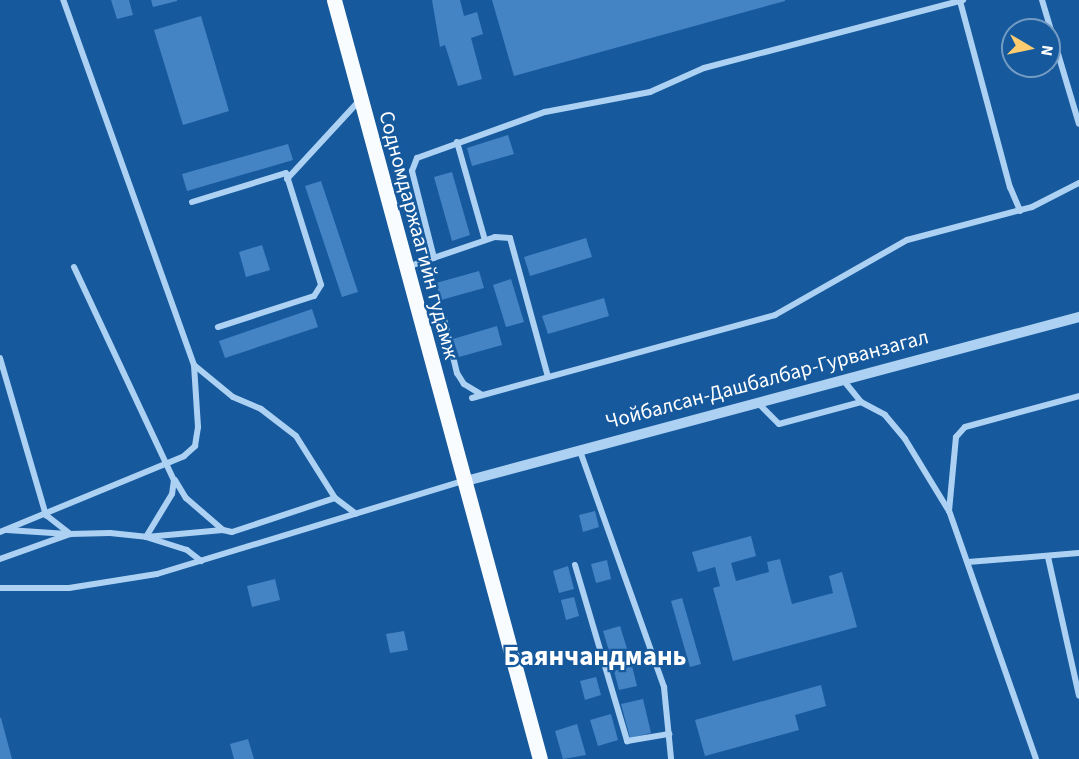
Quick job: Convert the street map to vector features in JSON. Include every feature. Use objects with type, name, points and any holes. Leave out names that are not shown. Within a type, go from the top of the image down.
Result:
[{"type":"main road","name":"Содномдаржаагийн гудамж","points":[[334,0],[540,759]]},
{"type":"street","points":[[1,530],[46,515],[184,456],[195,446],[198,428],[194,365],[63,0]]},
{"type":"street","points":[[434,258],[412,171],[417,158],[545,112],[650,92],[681,76],[721,63],[962,0],[1010,187],[1020,210]]},
{"type":"street","points":[[1042,0],[1079,124]]},
{"type":"street","points":[[287,178],[360,100]]},
{"type":"street","points":[[457,142],[485,240]]},
{"type":"street","points":[[192,202],[286,173],[321,285],[315,296],[218,327]]},
{"type":"street","points":[[472,398],[775,315],[907,240],[1020,210],[1079,183]]},
{"type":"street","points":[[407,267],[485,240],[504,235],[510,238],[548,377]]},
{"type":"street","points":[[74,267],[174,480],[186,498],[223,530]]},
{"type":"street","name":"Чойбалсан-Дашбалбар-Гурванзагал","points":[[466,481],[844,381],[912,359],[1079,317]]},
{"type":"street","points":[[444,319],[457,373],[464,384],[482,395]]},
{"type":"street","points":[[0,358],[46,515],[70,534]]},
{"type":"street","points":[[194,365],[233,397],[261,409],[296,436],[335,498],[356,514]]},
{"type":"street","points":[[844,381],[861,402],[885,415],[905,439],[949,511],[1036,759]]},
{"type":"street","points":[[949,511],[956,437],[965,427],[1079,396]]},
{"type":"street","points":[[759,404],[779,424],[861,402]]},
{"type":"street","points":[[580,451],[664,687],[671,759]]},
{"type":"street","points":[[146,537],[172,494],[174,480]]},
{"type":"street","points":[[0,588],[69,588],[157,574],[466,481]]},
{"type":"street","points":[[1,530],[146,537],[223,530],[252,527],[335,498]]},
{"type":"street","points":[[0,559],[70,534]]},
{"type":"street","points":[[146,537],[187,550],[201,561]]},
{"type":"street","points":[[968,562],[1079,553]]},
{"type":"street","points":[[1048,557],[1079,696]]},
{"type":"street","points":[[575,565],[627,741],[669,735]]},
{"type":"building","points":[[111,0],[129,0],[133,15],[117,19]]},
{"type":"building","points":[[151,0],[177,0],[177,1],[153,7]]},
{"type":"building","points":[[432,0],[460,0],[464,16],[477,12],[483,34],[471,38],[482,79],[458,86],[445,45],[440,47]]},
{"type":"building","points":[[492,0],[785,0],[785,1],[514,76]]},
{"type":"building","points":[[201,16],[229,111],[183,125],[154,30]]},
{"type":"building","points":[[508,135],[514,154],[472,166],[467,148]]},
{"type":"building","points":[[288,144],[293,160],[187,191],[182,174]]},
{"type":"building","points":[[452,172],[470,235],[452,241],[434,177]]},
{"type":"building","points":[[321,181],[358,292],[342,297],[305,186]]},
{"type":"building","points":[[586,238],[592,257],[530,276],[524,257]]},
{"type":"building","points":[[262,245],[270,270],[246,277],[239,252]]},
{"type":"building","points":[[479,271],[484,288],[441,300],[436,283]]},
{"type":"building","points":[[511,279],[524,322],[506,327],[493,285]]},
{"type":"building","points":[[604,298],[609,316],[548,334],[542,316]]},
{"type":"building","points":[[312,309],[318,327],[225,358],[219,341]]},
{"type":"building","points":[[497,326],[502,345],[459,357],[453,339]]},
{"type":"building","points":[[595,511],[599,527],[583,532],[579,515]]},
{"type":"building","points":[[751,536],[756,556],[731,563],[736,581],[769,572],[767,562],[780,559],[792,604],[833,593],[829,576],[842,572],[857,627],[733,661],[713,588],[720,586],[715,567],[698,572],[692,552]]},
{"type":"building","points":[[607,560],[611,579],[596,583],[591,564]]},
{"type":"building","points":[[568,566],[574,589],[559,593],[553,571]]},
{"type":"building","points":[[275,579],[280,600],[252,607],[247,586]]},
{"type":"building","points":[[574,597],[579,616],[566,620],[561,600]]},
{"type":"building","points":[[682,598],[701,664],[690,667],[671,601]]},
{"type":"building","points":[[620,626],[629,655],[612,661],[603,631]]},
{"type":"building","points":[[404,631],[408,650],[390,653],[386,634]]},
{"type":"building","points":[[632,666],[637,686],[619,690],[614,671]]},
{"type":"building","points":[[596,677],[601,695],[585,700],[580,681]]},
{"type":"building","points":[[821,685],[826,706],[795,715],[799,730],[705,756],[695,720]]},
{"type":"building","points":[[643,699],[651,733],[630,738],[621,704]]},
{"type":"building","points":[[611,714],[618,740],[598,746],[590,720]]},
{"type":"building","points":[[1,718],[12,759],[0,759]]},
{"type":"building","points":[[577,724],[586,755],[563,759],[555,731]]},
{"type":"building","points":[[248,739],[254,759],[234,759],[230,744]]},
{"type":"district","name":"Баянчандмань","points":[[595,657]]}]
